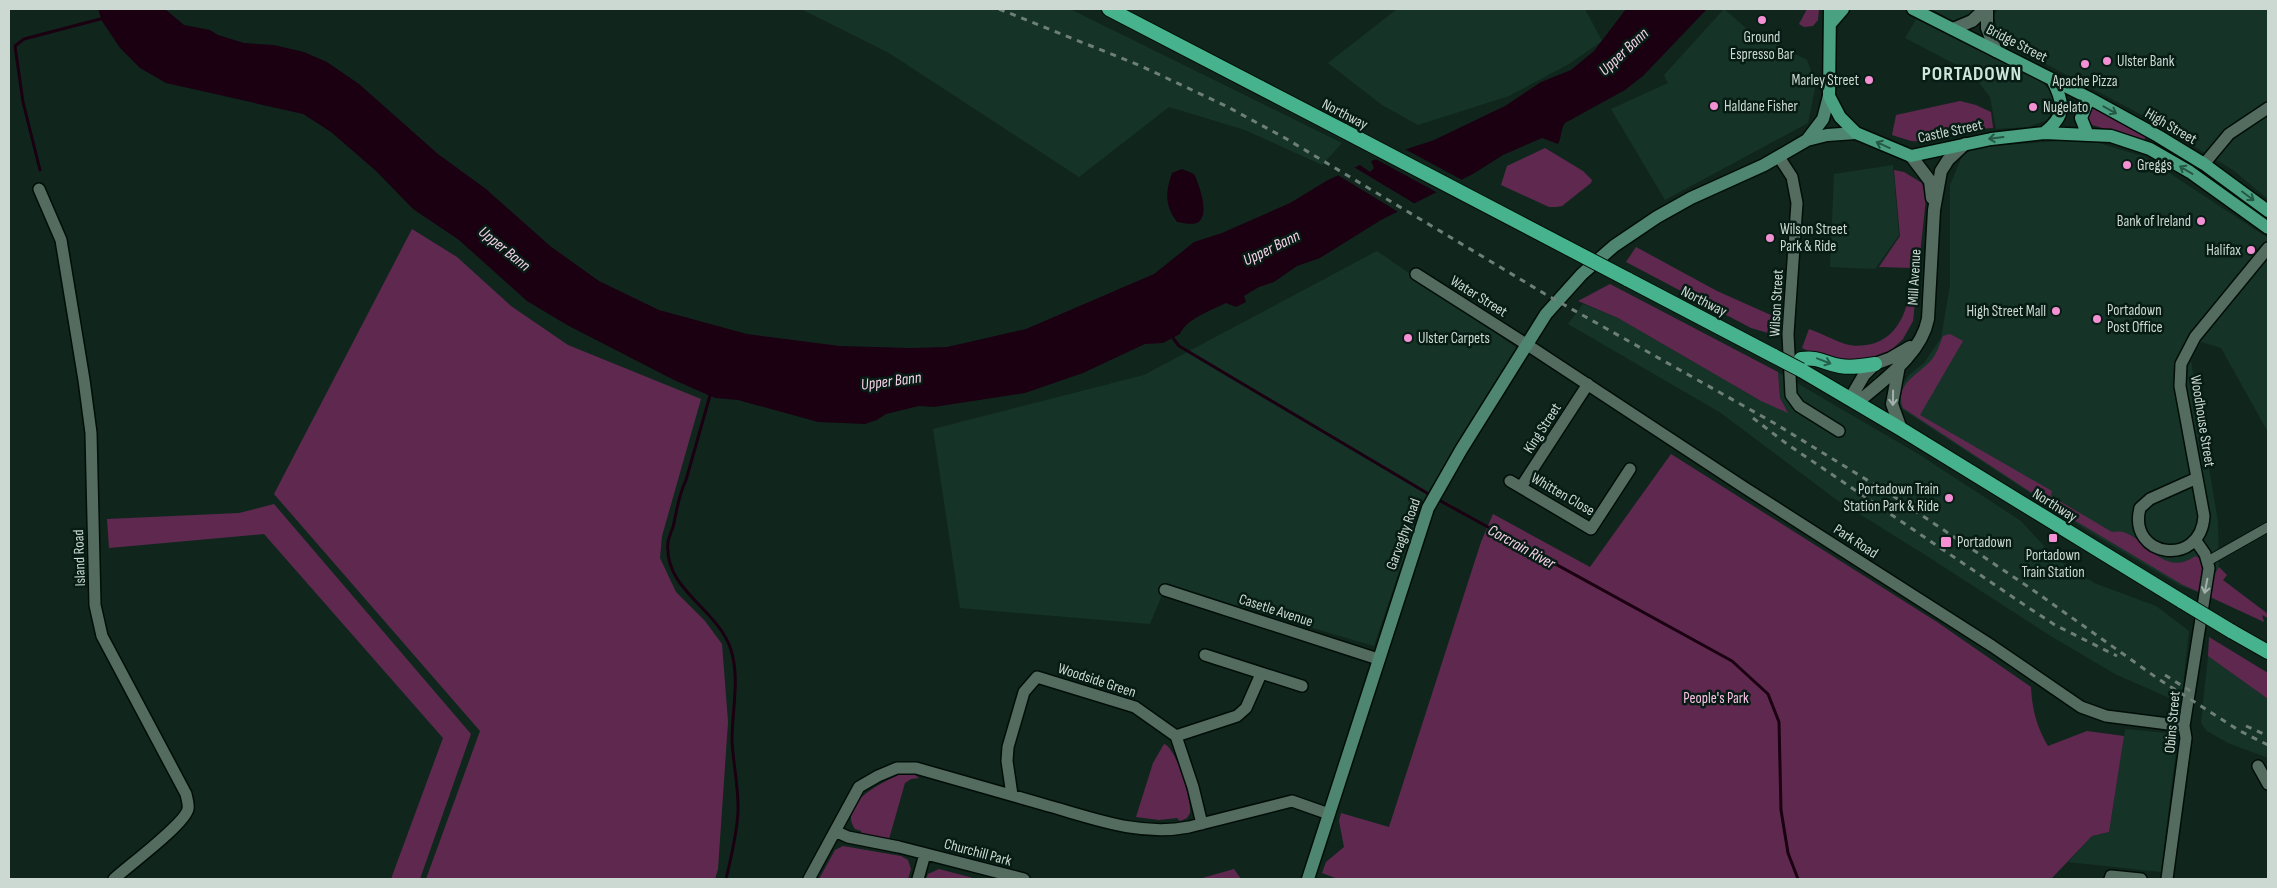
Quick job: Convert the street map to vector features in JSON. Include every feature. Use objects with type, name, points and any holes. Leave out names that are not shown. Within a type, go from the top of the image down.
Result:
[{"type":"highway","name":"Northway","points":[[1109,9],[1778,358],[1801,364],[1853,401],[2268,652]]},
{"type":"highway","points":[[1801,364],[1816,358],[1837,366],[1848,367],[1875,364]]},
{"type":"main road","points":[[1830,9],[1828,96],[1840,117],[1856,133]]},
{"type":"main road","points":[[1830,24],[1843,9]]},
{"type":"main road","name":"Bridge Street","points":[[1913,9],[2052,79]]},
{"type":"main road","points":[[2044,133],[2055,124],[2061,111],[2060,96],[2052,79]]},
{"type":"main road","name":"High Street","points":[[2052,79],[2204,164],[2268,211]]},
{"type":"main road","name":"Castle Street","points":[[1807,140],[1823,119],[1828,96]]},
{"type":"main road","points":[[2087,133],[2081,118],[2089,98]]},
{"type":"main road","name":"Castle Street","points":[[1614,246],[1657,216],[1779,157],[1807,140],[1856,133],[1911,156],[1991,139],[2044,133]]},
{"type":"main road","name":"High Street","points":[[2044,133],[2087,133],[2119,138],[2150,149],[2190,172],[2268,228]]},
{"type":"main road","name":"Garvaghy Road","points":[[1308,879],[1428,508],[1440,485],[1546,314],[1572,284],[1614,246]]},
{"type":"street","points":[[1953,29],[1972,21],[1986,9]]},
{"type":"street","points":[[1986,9],[1986,28],[1996,51]]},
{"type":"street","points":[[2204,164],[2229,134],[2268,108]]},
{"type":"street","name":"Mill Avenue","points":[[1853,401],[1899,366],[1925,331],[1928,319],[1934,210],[1941,171],[1948,160],[1966,144]]},
{"type":"street","name":"Mill Avenue","points":[[1911,156],[1930,181],[1934,210]]},
{"type":"street","name":"Wilson Street","points":[[1779,157],[1792,177],[1797,203],[1788,334],[1791,395],[1799,406],[1838,430]]},
{"type":"street","name":"Island Road","points":[[39,189],[61,240],[85,389],[91,433],[95,605],[102,636],[186,794],[189,807],[186,814],[172,830],[114,879]]},
{"type":"street","name":"Woodhouse Street","points":[[2197,478],[2150,499],[2140,508],[2137,518],[2141,537],[2156,547],[2170,551],[2181,550],[2196,540],[2203,527],[2204,516],[2197,478],[2180,386],[2181,364],[2195,337],[2268,248]]},
{"type":"street","name":"Water Street","points":[[1416,274],[1526,344]]},
{"type":"street","points":[[1853,401],[1864,375],[1875,364],[1900,354],[1917,342]]},
{"type":"street","name":"Park Road","points":[[1526,344],[1992,646],[2081,706],[2106,716],[2184,726]]},
{"type":"street","points":[[1899,366],[1892,404],[1901,429]]},
{"type":"street","name":"King Street","points":[[1521,487],[1588,384]]},
{"type":"street","name":"Whitten Close","points":[[1510,481],[1592,529],[1630,469]]},
{"type":"street","points":[[2196,540],[2208,561],[2268,527]]},
{"type":"street","name":"Obins Street","points":[[2166,879],[2186,738],[2184,726],[2199,619],[2208,576],[2208,561]]},
{"type":"street","name":"Casetle Avenue","points":[[1165,590],[1378,659]]},
{"type":"street","points":[[1205,655],[1302,686]]},
{"type":"street","points":[[1202,824],[1193,787],[1176,736],[1237,716],[1246,708],[1261,674]]},
{"type":"street","name":"Woodside Green","points":[[1012,795],[1007,761],[1008,747],[1024,692],[1038,677],[1135,707],[1176,736]]},
{"type":"street","points":[[2258,766],[2268,784]]},
{"type":"street","points":[[809,879],[859,787],[897,768],[916,768],[1132,828],[1172,830],[1292,801],[1329,814]]},
{"type":"street","name":"Churchill Park","points":[[835,831],[848,837],[926,854],[1006,877],[1024,879]]},
{"type":"street","name":"Churchill Park","points":[[918,879],[926,854]]},
{"type":"street","points":[[2110,879],[2111,876],[2141,879]]},
{"type":"shaded area","points":[[801,9],[1070,9],[1342,143],[1322,165],[1245,130],[1169,107],[1079,177],[889,53]]},
{"type":"shaded area","points":[[1397,9],[1585,9],[1602,41],[1569,64],[1509,96],[1418,125],[1382,105],[1328,63]]},
{"type":"shaded area","name":"Haldane Fisher","points":[[1724,9],[1747,29],[1807,60],[1816,84],[1808,123],[1665,200],[1611,109],[1668,83],[1664,75]]},
{"type":"shaded area","points":[[1931,9],[1974,9],[1969,20],[1957,23]]},
{"type":"shaded area","points":[[1998,9],[2268,9],[2268,199],[2233,170],[2140,114],[1999,39],[1994,15]]},
{"type":"shaded area","points":[[1918,16],[2036,76],[2054,95],[2056,106],[2047,120],[2028,127],[1996,129],[1990,97],[1972,73],[1905,38]]},
{"type":"shaded area","points":[[2086,139],[2145,157],[2268,238],[2268,432],[2221,348],[2201,342],[2191,361],[2218,522],[2219,567],[2212,578],[2210,597],[2179,585],[2091,533],[1902,409],[1898,399],[1900,388],[1909,375],[1924,363],[1941,338],[1950,285],[1950,185],[1963,154],[1979,147]]},
{"type":"shaded area","points":[[1893,165],[1899,235],[1875,269],[1830,267],[1834,174]]},
{"type":"shaded area","points":[[1377,251],[1517,348],[1422,503],[1374,646],[1166,585],[1150,624],[960,608],[933,429],[1144,375]]},
{"type":"shaded area","points":[[1583,304],[1618,318],[1761,401],[1787,412],[1780,398],[1778,372],[1920,455],[2021,521],[2054,557],[2094,583],[2156,606],[2189,631],[2181,703],[2115,674],[2049,635],[1837,500],[1721,413],[1568,324]]},
{"type":"shaded area","points":[[2208,656],[2268,699],[2268,758],[2228,743],[2207,731],[2201,723]]},
{"type":"shaded area","points":[[2125,729],[2178,734],[2161,872],[2068,862],[2092,836],[2109,832]]},
{"type":"green space","points":[[1807,9],[1819,9],[1818,20],[1813,26],[1804,27],[1799,24]]},
{"type":"green space","points":[[1960,101],[1976,105],[1991,112],[1993,128],[1965,130],[1941,139],[1926,142],[1911,141],[1892,135],[1896,115]]},
{"type":"green space","points":[[2092,107],[2147,135],[2144,140],[2092,125],[2087,118]]},
{"type":"green space","points":[[1545,148],[1583,171],[1592,180],[1591,183],[1562,206],[1549,207],[1501,185],[1507,166]]},
{"type":"green space","points":[[1894,170],[1904,172],[1922,183],[1926,198],[1913,321],[1903,339],[1887,354],[1861,364],[1815,354],[1802,348],[1809,329],[1845,344],[1860,346],[1875,343],[1885,338],[1894,331],[1900,322],[1908,301],[1913,268],[1879,267],[1900,236]]},
{"type":"green space","points":[[412,229],[457,257],[511,306],[568,345],[701,399],[662,536],[660,558],[676,592],[705,621],[722,644],[728,722],[718,869],[715,879],[426,879],[480,731],[274,494]]},
{"type":"green space","points":[[1636,247],[1717,291],[1773,316],[1781,329],[1775,335],[1751,328],[1626,262]]},
{"type":"green space","points":[[1610,284],[1778,372],[1780,398],[1788,413],[1761,401],[1618,318],[1578,301]]},
{"type":"green space","points":[[1950,334],[1963,341],[1920,415],[2052,491],[2051,496],[2112,532],[2123,532],[2133,536],[2161,558],[2171,562],[2182,562],[2195,556],[2199,558],[2204,571],[2199,592],[2183,585],[2064,514],[1903,408],[1901,399],[1905,385],[1933,358],[1943,336]]},
{"type":"green space","name":"People's Park","points":[[1671,454],[1937,622],[2031,687],[2036,718],[2048,746],[2087,731],[2124,736],[2109,832],[2092,836],[2051,879],[1338,879],[1322,873],[1326,862],[1344,847],[1339,821],[1341,813],[1389,827],[1481,542],[1493,514],[1590,567]]},
{"type":"green space","points":[[274,504],[471,734],[420,879],[391,879],[443,738],[264,534],[109,548],[107,519],[239,513]]},
{"type":"green space","points":[[2219,567],[2227,575],[2223,580],[2268,614],[2268,618],[2262,615],[2264,622],[2210,597],[2212,578]]},
{"type":"green space","points":[[2209,637],[2268,673],[2268,699],[2208,656]]},
{"type":"green space","points":[[1164,744],[1169,747],[1178,764],[1190,807],[1190,813],[1187,818],[1180,821],[1177,818],[1159,820],[1136,817],[1153,763]]},
{"type":"green space","points":[[900,774],[915,775],[919,778],[911,779],[905,783],[889,839],[861,834],[861,831],[855,829],[851,820],[852,811],[857,803],[864,795]]},
{"type":"green space","points":[[843,846],[901,856],[908,860],[911,869],[908,879],[819,879],[835,850]]},
{"type":"green space","points":[[939,869],[975,879],[926,879],[928,874]]},
{"type":"green space","points":[[1234,869],[1241,879],[1199,879]]},
{"type":"water","name":"Upper Bann","points":[[98,9],[165,9],[184,25],[210,30],[218,35],[244,43],[274,45],[304,52],[327,62],[359,84],[438,154],[486,189],[550,246],[599,281],[659,310],[747,334],[840,346],[910,348],[947,347],[1026,329],[1154,274],[1194,242],[1222,233],[1290,203],[1328,180],[1360,165],[1370,172],[1374,168],[1371,161],[1434,140],[1505,106],[1541,82],[1571,70],[1594,51],[1626,9],[1707,9],[1643,76],[1625,90],[1565,123],[1558,144],[1542,138],[1503,155],[1473,174],[1381,220],[1320,258],[1297,266],[1274,282],[1259,287],[1244,296],[1246,302],[1236,307],[1226,303],[1194,319],[1180,334],[1163,343],[1145,344],[1083,373],[1025,393],[934,407],[919,406],[886,414],[877,420],[865,424],[818,422],[738,400],[715,398],[674,380],[567,325],[527,301],[459,240],[413,209],[376,171],[331,132],[303,114],[166,83],[140,68],[120,48],[102,21]]},
{"type":"water","points":[[1182,169],[1194,174],[1201,192],[1204,207],[1201,219],[1197,223],[1177,222],[1168,205],[1167,193],[1172,173]]},
{"type":"pier","points":[[1401,147],[1464,181],[1440,194],[1372,157]]},
{"type":"pier","points":[[1352,166],[1417,205],[1400,213],[1336,174]]},
{"type":"waterway","points":[[40,170],[23,102],[15,46],[24,39],[104,18]]},
{"type":"waterway","name":"Corcrain River","points":[[1173,338],[1179,346],[1432,496]]},
{"type":"waterway","points":[[711,392],[679,498],[668,542],[669,559],[674,573],[682,586],[715,622],[724,635],[734,661],[735,683],[732,740],[738,812],[726,879]]},
{"type":"waterway","name":"Corcrain River","points":[[1437,499],[1732,661],[1768,694],[1779,722],[1781,810],[1788,853],[1798,879]]},
{"type":"railway","points":[[999,9],[1141,66],[1226,106],[1285,138],[1545,294],[1774,423],[1890,494],[2030,588],[2157,678],[2240,731],[2268,745]]},
{"type":"railway","points":[[1753,418],[1787,444],[2029,608],[2055,625],[2117,656]]},
{"type":"railway","points":[[2165,675],[2195,694]]},
{"type":"railway","points":[[2246,726],[2268,736]]},
{"type":"place","name":"Ground Espresso Bar","points":[[1762,20]]},
{"type":"place","name":"Ulster Bank","points":[[2107,61]]},
{"type":"place","name":"Apache Pizza","points":[[2085,64]]},
{"type":"place","name":"Marley Street","points":[[1869,80]]},
{"type":"place","name":"Haldane Fisher","points":[[1714,106]]},
{"type":"place","name":"Nugelato","points":[[2033,107]]},
{"type":"place","name":"Greggs","points":[[2127,165]]},
{"type":"place","name":"Bank of Ireland","points":[[2201,221]]},
{"type":"place","name":"Wilson Street Park & Ride","points":[[1770,238]]},
{"type":"place","name":"Halifax","points":[[2251,250]]},
{"type":"place","name":"High Street Mall","points":[[2056,311]]},
{"type":"place","name":"Portadown Post Office","points":[[2097,319]]},
{"type":"place","name":"Ulster Carpets","points":[[1408,338]]},
{"type":"place","name":"Portadown Train Station Park & Ride","points":[[1949,498]]},
{"type":"place","name":"Portadown Train Station","points":[[2053,538]]},
{"type":"place","name":"Portadown","points":[[1946,542]]},
{"type":"district","name":"PORTADOWN","points":[[1972,73]]}]
